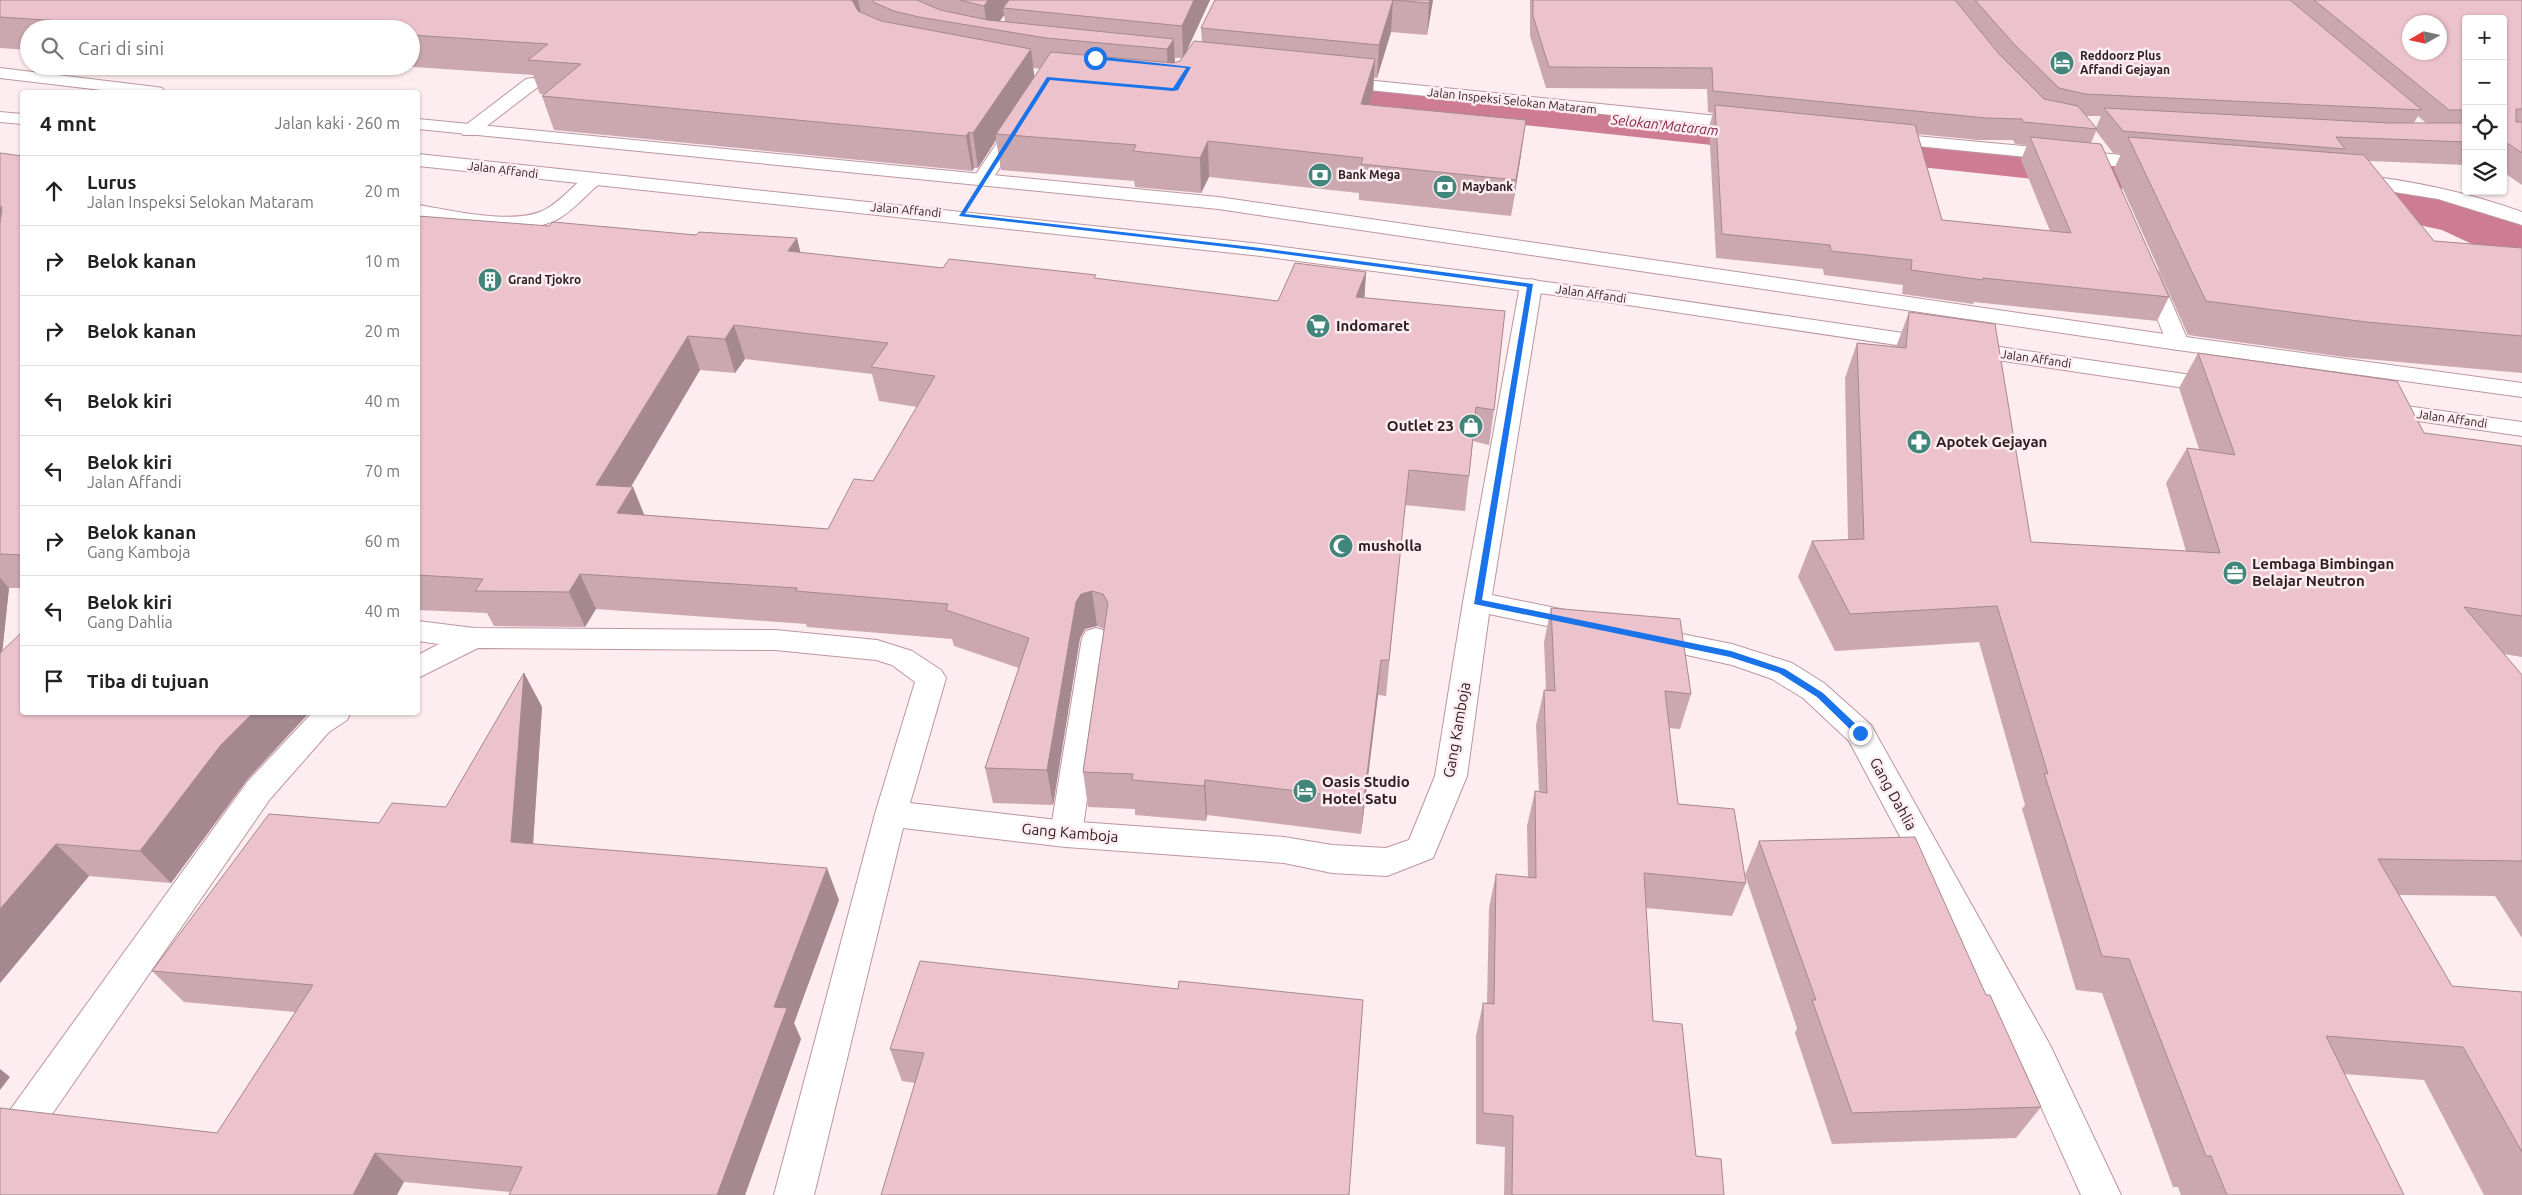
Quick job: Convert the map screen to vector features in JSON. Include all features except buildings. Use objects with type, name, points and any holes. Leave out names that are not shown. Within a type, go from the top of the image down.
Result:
[{"type":"main road","points":[[0,73],[140,90]]},
{"type":"main road","name":"Jalan Inspeksi Selokan Mataram","points":[[1316,80],[1761,126]]},
{"type":"main road","points":[[469,131],[532,83]]},
{"type":"main road","points":[[971,198],[1028,110]]},
{"type":"main road","points":[[0,117],[20,119]]},
{"type":"main road","name":"Jalan Affandi","points":[[420,124],[971,198],[1261,250],[1531,285],[2240,389]]},
{"type":"main road","points":[[1870,137],[2105,167],[2167,165]]},
{"type":"main road","points":[[2091,141],[2105,167]]},
{"type":"main road","name":"Jalan Affandi","points":[[420,160],[591,180],[971,198],[1218,203],[2178,343],[2522,390]]},
{"type":"main road","points":[[2336,179],[2386,183],[2455,198],[2522,219]]},
{"type":"main road","points":[[420,211],[505,222],[538,220],[550,214],[591,180]]},
{"type":"main road","points":[[2140,252],[2178,343]]},
{"type":"main road","name":"Gang Kamboja","points":[[891,814],[1066,834],[1284,850],[1332,859],[1387,862],[1420,849],[1451,776],[1477,602],[1531,285]]},
{"type":"main road","name":"Jalan Affandi","points":[[2357,406],[2522,429]]},
{"type":"main road","name":"Gang Dahlia","points":[[1477,602],[1731,654],[1782,671],[1820,695],[1860,733],[2038,1057],[2101,1195]]},
{"type":"main road","points":[[420,631],[474,638],[775,640],[877,650],[902,658],[931,678],[891,814],[794,1195]]},
{"type":"main road","points":[[420,666],[474,638]]},
{"type":"main road","points":[[1066,834],[1096,638]]},
{"type":"main road","points":[[0,1156],[259,790],[318,724],[332,715]]},
{"type":"waterway","name":"Selokan Mataram","points":[[1268,84],[2373,199],[2459,218],[2522,246]]},
{"type":"place","name":"Reddoorz Plus Affandi Gejayan","points":[[2062,63]]},
{"type":"place","name":"Bank Mega","points":[[1320,175]]},
{"type":"place","name":"Maybank","points":[[1445,187]]},
{"type":"place","name":"Grand Tjokro","points":[[490,280]]},
{"type":"place","name":"Indomaret","points":[[1318,326]]},
{"type":"place","name":"Outlet 23","points":[[1471,426]]},
{"type":"place","name":"Apotek Gejayan","points":[[1919,442]]},
{"type":"place","name":"musholla","points":[[1341,546]]},
{"type":"place","name":"Lembaga Bimbingan Belajar Neutron","points":[[2235,573]]},
{"type":"place","name":"Oasis Studio Hotel Satu","points":[[1305,791]]},
{"type":"route","points":[[1095,58],[1189,67],[1176,89],[1173,90],[1049,78],[961,215],[1261,250],[1531,285],[1477,602],[1731,654],[1782,671],[1820,695],[1860,733]]}]
